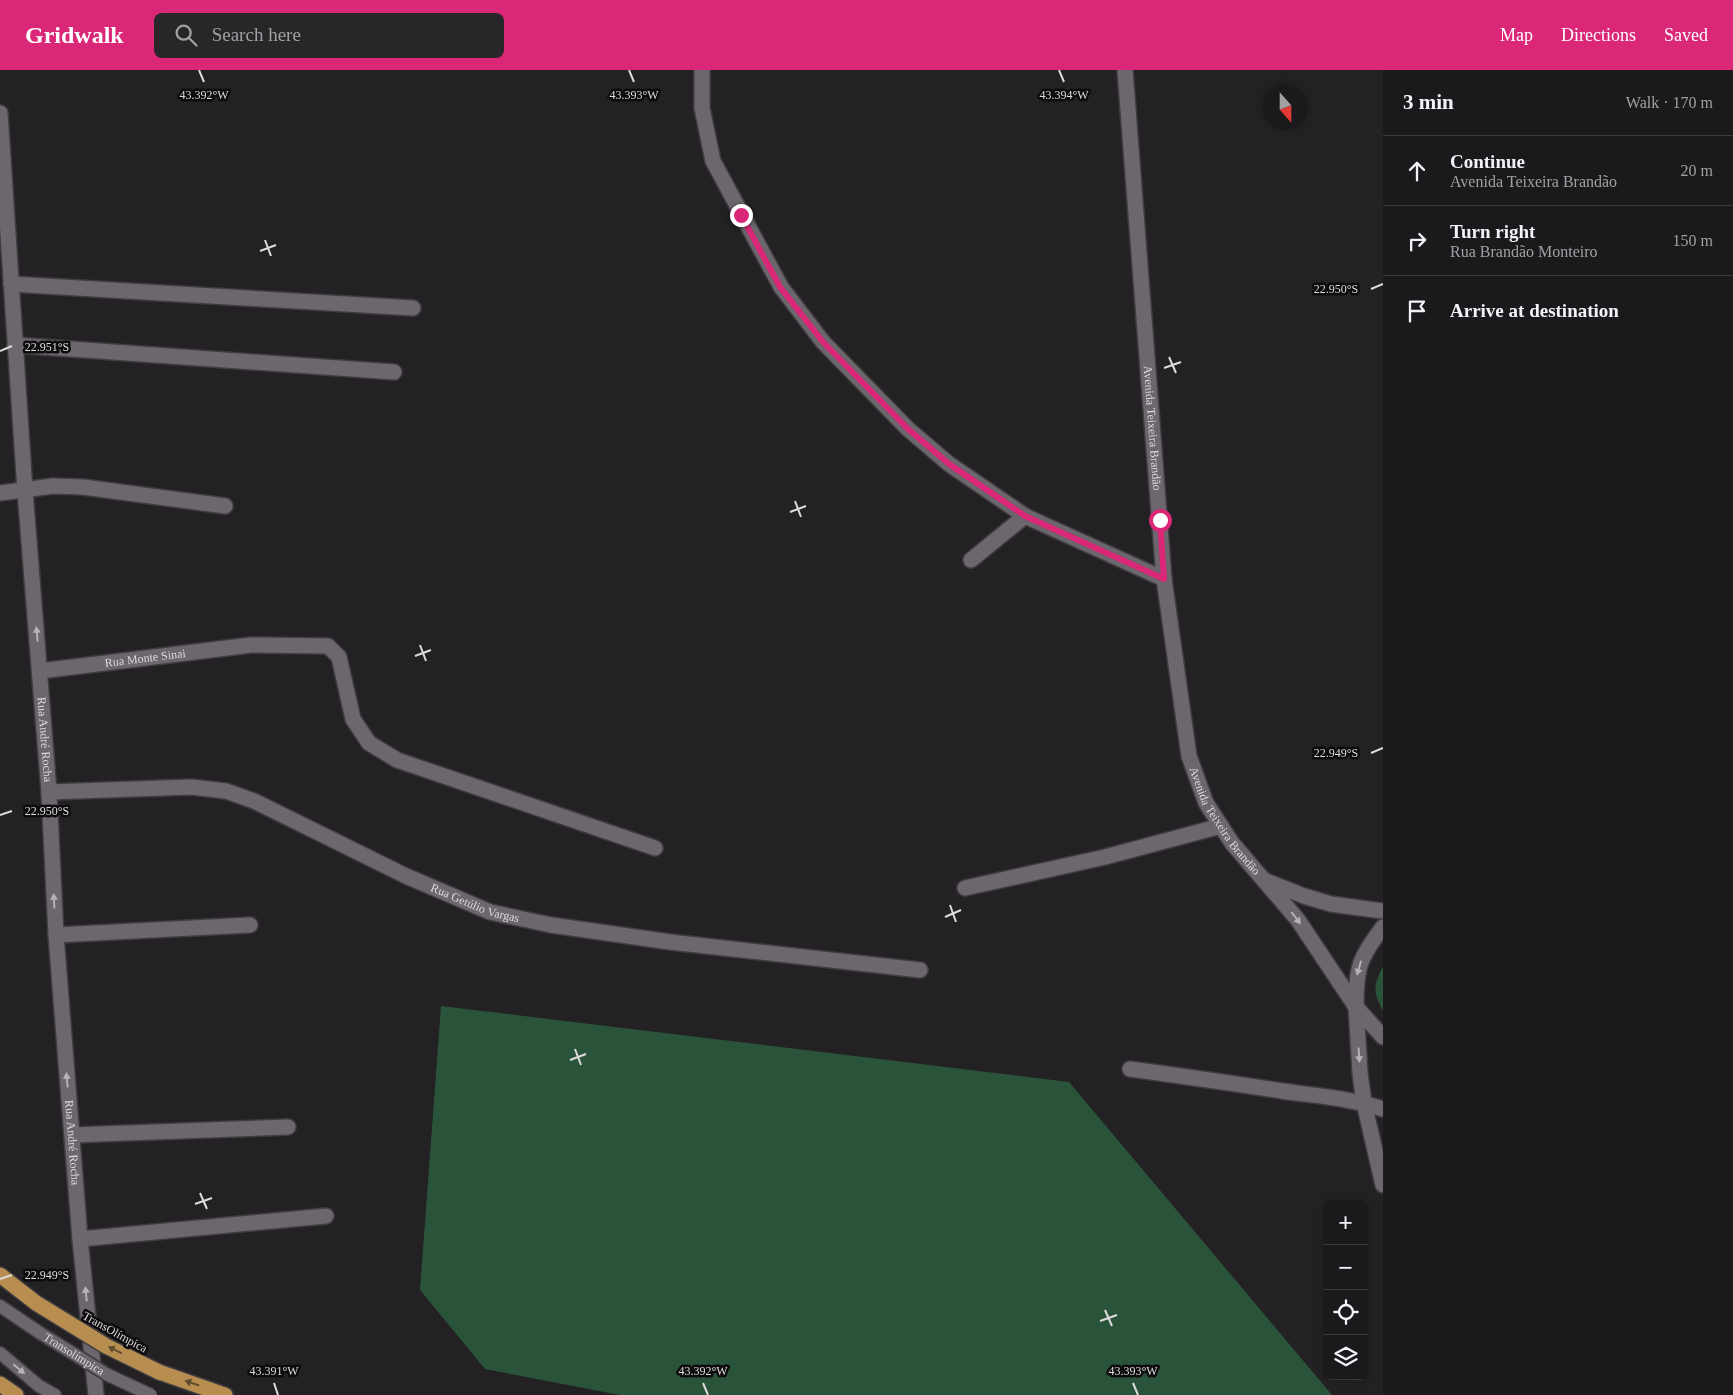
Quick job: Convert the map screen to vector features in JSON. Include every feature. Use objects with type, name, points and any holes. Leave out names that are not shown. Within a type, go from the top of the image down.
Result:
[{"type":"highway","name":"TransOlímpica","points":[[0,1275],[36,1304],[106,1346],[159,1372],[225,1395]]},
{"type":"highway","points":[[0,1384],[16,1395]]},
{"type":"street","points":[[702,70],[702,108],[713,161],[780,287],[823,342],[908,429],[949,464],[1025,516],[1164,579]]},
{"type":"street","name":"Avenida Teixeira Brandão","points":[[1125,70],[1164,579],[1189,756],[1206,803],[1232,843],[1298,920],[1356,1007],[1383,1037]]},
{"type":"street","name":"Rua André Rocha","points":[[0,113],[3,213],[11,284],[49,792],[56,935],[80,1239],[96,1395]]},
{"type":"street","points":[[11,284],[413,308]]},
{"type":"street","points":[[15,345],[394,372]]},
{"type":"street","points":[[0,493],[54,486],[83,487],[225,506]]},
{"type":"street","points":[[971,560],[1025,516]]},
{"type":"street","name":"Rua Monte Sinai","points":[[40,670],[250,645],[328,646],[339,657],[353,719],[369,743],[397,760],[655,848]]},
{"type":"street","name":"Rua Getúlio Vargas","points":[[49,792],[191,787],[226,791],[254,801],[406,876],[490,912],[551,925],[670,942],[920,970]]},
{"type":"street","points":[[965,888],[1105,857],[1221,826]]},
{"type":"street","name":"Avenida Teixeira Brandão","points":[[1265,880],[1304,896],[1331,904],[1383,911]]},
{"type":"street","points":[[56,935],[250,925]]},
{"type":"street","points":[[1383,927],[1361,960],[1356,978],[1360,1074],[1364,1103],[1383,1185]]},
{"type":"street","points":[[1130,1069],[1288,1092],[1330,1096],[1383,1109]]},
{"type":"street","points":[[72,1135],[288,1127]]},
{"type":"street","points":[[1378,1164],[1383,1139]]},
{"type":"street","points":[[80,1239],[326,1216]]},
{"type":"lane","name":"Transolímpica","points":[[0,1306],[108,1375],[152,1395]]},
{"type":"lane","points":[[0,1353],[39,1386],[55,1395]]},
{"type":"green space","points":[[1383,967],[1383,1011],[1377,999],[1376,984]]},
{"type":"green space","points":[[441,1006],[1069,1082],[1332,1395],[620,1395],[485,1369],[420,1290]]},
{"type":"route","points":[[741,215],[780,287],[823,342],[908,429],[949,464],[1025,516],[1164,579],[1160,520]]}]
